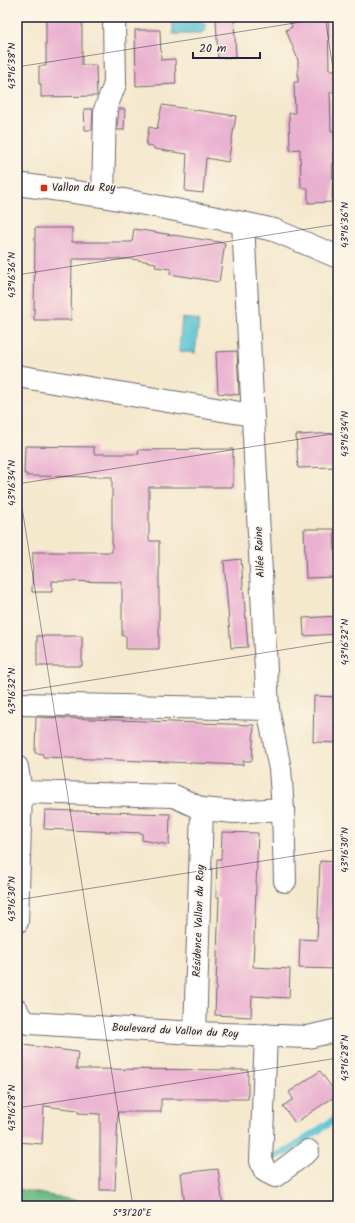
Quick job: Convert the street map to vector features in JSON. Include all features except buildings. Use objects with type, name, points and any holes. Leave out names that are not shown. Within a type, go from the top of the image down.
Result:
[{"type":"street","points":[[104,196],[105,110],[115,84],[114,17]]},
{"type":"street","points":[[17,184],[104,196],[243,222],[274,230],[338,257]]},
{"type":"street","name":"Allée Raine","points":[[243,222],[268,709],[280,769],[283,809],[285,881]]},
{"type":"street","points":[[17,376],[252,415]]},
{"type":"street","points":[[17,704],[268,709]]},
{"type":"street","points":[[17,767],[21,792],[17,922]]},
{"type":"street","points":[[21,792],[174,796],[202,808],[234,812],[283,809]]},
{"type":"street","name":"Résidence Vallon du Roy","points":[[195,1033],[202,808]]},
{"type":"street","name":"Boulevard du Vallon du Roy","points":[[17,1010],[19,1016],[28,1023],[195,1033],[308,1037],[338,1030]]},
{"type":"street","points":[[266,1035],[261,1161],[265,1171],[275,1176],[308,1151]]},
{"type":"green space","points":[[17,1189],[105,1206],[17,1206]]},
{"type":"water","points":[[173,20],[201,20],[205,24],[205,30],[202,34],[173,34]]},
{"type":"water","points":[[182,318],[199,320],[195,353],[179,351]]},
{"type":"waterway","points":[[272,1157],[288,1151],[338,1117]]},
{"type":"place","name":"Vallon du Roy","points":[[44,188]]}]
